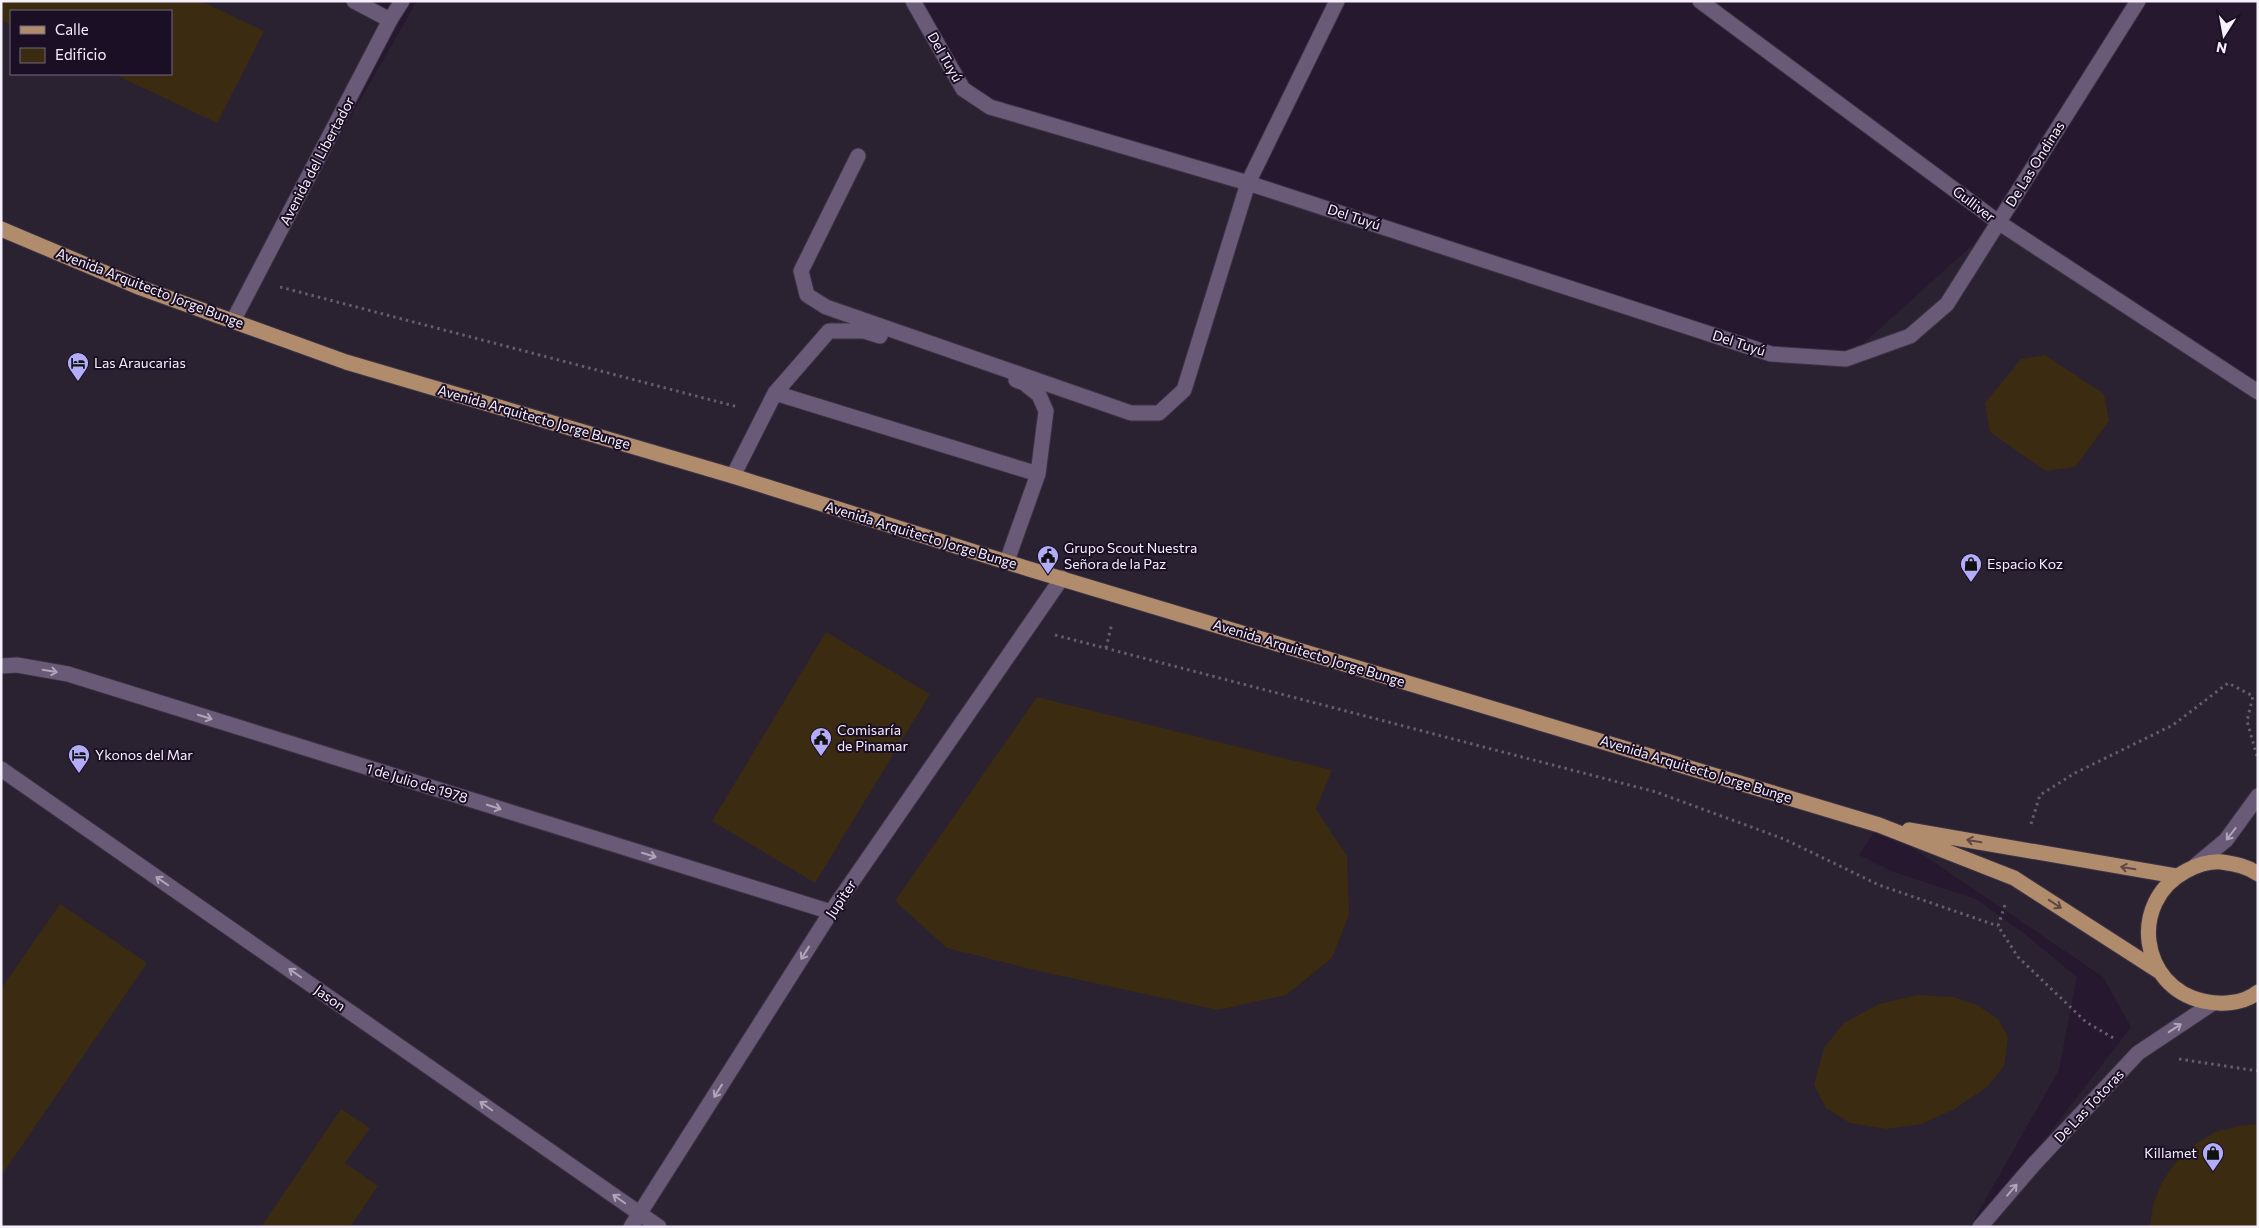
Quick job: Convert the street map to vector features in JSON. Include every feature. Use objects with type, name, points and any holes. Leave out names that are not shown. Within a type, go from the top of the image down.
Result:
[{"type":"main road","name":"Avenida Arquitecto Jorge Bunge","points":[[1,229],[141,288],[346,362],[733,476],[1062,578],[1878,825],[2014,878],[2160,972]]},
{"type":"main road","name":"Avenida Arquitecto Jorge Bunge","points":[[1878,825],[2176,876]]},
{"type":"main road","points":[[2258,874],[2235,864],[2216,862],[2196,866],[2176,876],[2161,892],[2151,911],[2149,925],[2150,953],[2160,972],[2174,988],[2192,999],[2213,1004],[2234,1003],[2258,992]]},
{"type":"street","points":[[354,1],[390,20]]},
{"type":"street","name":"Avenida del Libertador","points":[[233,321],[390,20],[402,1]]},
{"type":"street","name":"Del Tuyú","points":[[913,1],[963,89],[990,107],[1248,183],[1771,354],[1846,359]]},
{"type":"street","points":[[858,156],[801,271],[807,295],[826,307],[1131,413],[1159,413],[1184,390],[1248,183],[1337,1]]},
{"type":"street","name":"Gulliver","points":[[1700,1],[1998,222],[2258,392]]},
{"type":"street","name":"De Las Ondinas","points":[[1846,359],[1910,336],[1947,304],[2138,1]]},
{"type":"street","points":[[733,476],[775,393],[829,331],[864,331],[1024,383],[1039,395],[1046,411],[1038,474],[1008,561]]},
{"type":"street","points":[[775,393],[1038,474]]},
{"type":"street","name":"Jupiter","points":[[631,1227],[831,912],[1062,578]]},
{"type":"street","name":"1 de Julio de 1978","points":[[1,666],[16,665],[68,674],[831,912]]},
{"type":"street","name":"Jason","points":[[1,770],[659,1227]]},
{"type":"street","points":[[2196,866],[2226,840],[2258,796]]},
{"type":"street","name":"De Las Totoras","points":[[1980,1227],[2035,1164],[2138,1053],[2213,1004]]},
{"type":"path","points":[[255,280],[764,414]]},
{"type":"path","points":[[1027,628],[1656,792],[1784,839],[1879,885],[1998,926],[2018,957],[2086,1022],[2138,1053],[2258,1071]]},
{"type":"path","points":[[2022,849],[2040,795],[2075,773],[2173,726],[2228,683],[2253,696],[2247,721],[2258,760]]},
{"type":"path","points":[[1998,926],[2014,878]]},
{"type":"shaded area","points":[[1,1],[354,1],[390,20],[243,304],[417,1],[913,1],[963,89],[990,107],[1771,354],[1846,359],[1998,222],[2258,392],[2258,1227],[1977,1227],[2131,1027],[2103,977],[1879,825],[1859,855],[1891,871],[1976,899],[2021,931],[2077,977],[2059,1070],[1970,1227],[659,1227],[641,1214],[631,1227],[1,1227]]},
{"type":"building","points":[[1,1],[201,1],[264,31],[217,123],[116,75],[172,75],[172,10],[10,10],[10,24],[1,20]]},
{"type":"building","points":[[2045,355],[2104,394],[2109,421],[2075,467],[2046,471],[1990,432],[1985,403],[2021,359]]},
{"type":"building","name":"Comisaría de Pinamar","points":[[826,632],[930,694],[815,883],[712,821]]},
{"type":"building","points":[[1037,697],[1332,770],[1316,809],[1347,856],[1349,915],[1332,958],[1286,995],[1218,1010],[1039,971],[947,948],[895,901]]},
{"type":"building","points":[[60,904],[147,963],[1,1176],[1,989]]},
{"type":"building","points":[[1918,995],[1954,997],[1977,1005],[1998,1019],[2008,1037],[2004,1066],[1987,1087],[1956,1108],[1922,1124],[1886,1129],[1850,1123],[1826,1108],[1814,1085],[1824,1048],[1844,1023],[1879,1004]]},
{"type":"building","points":[[341,1109],[370,1128],[345,1163],[378,1186],[350,1227],[261,1227]]},
{"type":"building","name":"Killamet","points":[[2258,1124],[2258,1227],[2150,1227],[2153,1205],[2162,1182],[2176,1162],[2194,1145],[2215,1132],[2239,1126]]},
{"type":"place","name":"Las Araucarias","points":[[78,382]]},
{"type":"place","name":"Grupo Scout Nuestra Señora de la Paz","points":[[1048,575]]},
{"type":"place","name":"Espacio Koz","points":[[1971,583]]},
{"type":"place","name":"Comisaría de Pinamar","points":[[821,757]]},
{"type":"place","name":"Ykonos del Mar","points":[[79,774]]},
{"type":"place","name":"Killamet","points":[[2213,1172]]}]
